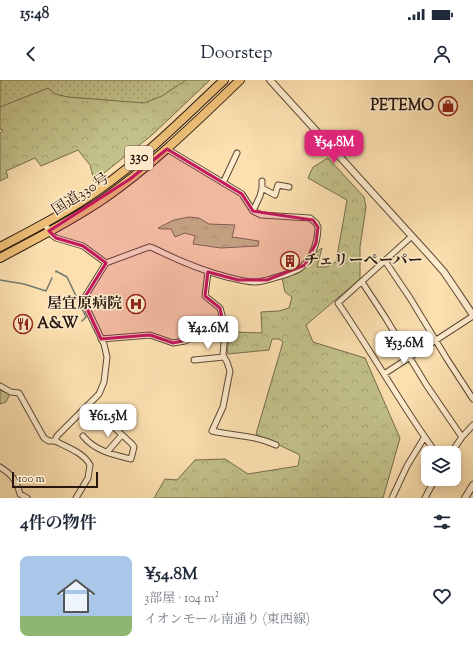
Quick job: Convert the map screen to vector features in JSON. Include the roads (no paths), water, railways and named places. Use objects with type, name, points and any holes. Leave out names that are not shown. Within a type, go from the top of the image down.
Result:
[{"type":"highway","name":"国道330号","points":[[0,247],[44,223],[100,189],[128,168],[158,142],[224,80]]},
{"type":"highway","name":"国道330号","points":[[0,258],[81,213],[135,176],[167,149],[240,80]]},
{"type":"street","points":[[270,80],[444,272],[473,315],[384,374]]},
{"type":"street","points":[[55,441],[57,436],[89,405],[98,394],[104,382],[107,357],[104,344],[83,300],[106,263],[149,247],[186,264],[208,272],[238,280],[254,282],[267,280],[305,266],[316,243],[318,227],[310,218],[261,215],[253,211],[242,194],[167,149]]},
{"type":"street","points":[[223,183],[237,153]]},
{"type":"street","points":[[253,211],[260,196],[262,181]]},
{"type":"street","points":[[262,188],[275,195],[278,185],[289,187]]},
{"type":"street","points":[[44,223],[56,238],[83,246],[106,263]]},
{"type":"street","points":[[412,236],[338,303],[359,333],[404,407],[430,446]]},
{"type":"street","points":[[385,261],[473,399]]},
{"type":"street","points":[[208,272],[205,296],[220,308],[225,326],[223,355],[230,371],[223,407],[212,431],[251,436],[276,445]]},
{"type":"street","points":[[362,282],[386,317],[427,386],[462,437]]},
{"type":"street","points":[[101,339],[150,335],[173,343],[185,341],[194,336],[225,332]]},
{"type":"street","points":[[194,360],[224,357]]},
{"type":"street","points":[[0,386],[11,392],[18,393],[44,438],[49,441],[55,441],[88,460],[90,465],[88,478],[76,498]]},
{"type":"street","points":[[83,436],[86,441],[107,452],[131,459],[134,447],[105,419],[96,419],[89,405]]},
{"type":"street","points":[[456,446],[473,424]]},
{"type":"street","points":[[107,452],[122,435]]},
{"type":"street","points":[[392,498],[407,466],[424,438]]},
{"type":"street","points":[[0,467],[12,476],[17,484],[20,494],[27,498]]},
{"type":"street","points":[[465,498],[473,485]]},
{"type":"street","points":[[425,498],[431,486]]},
{"type":"waterway","points":[[56,272],[67,277],[86,317],[82,321]]},
{"type":"waterway","points":[[0,280],[24,284],[46,291],[52,278]]},
{"type":"place","name":"PETEMO","points":[[448,106]]},
{"type":"place","name":"チェリーペーパー","points":[[290,261]]},
{"type":"place","name":"屋宜原病院","points":[[136,304]]},
{"type":"place","name":"A&W","points":[[23,324]]}]
